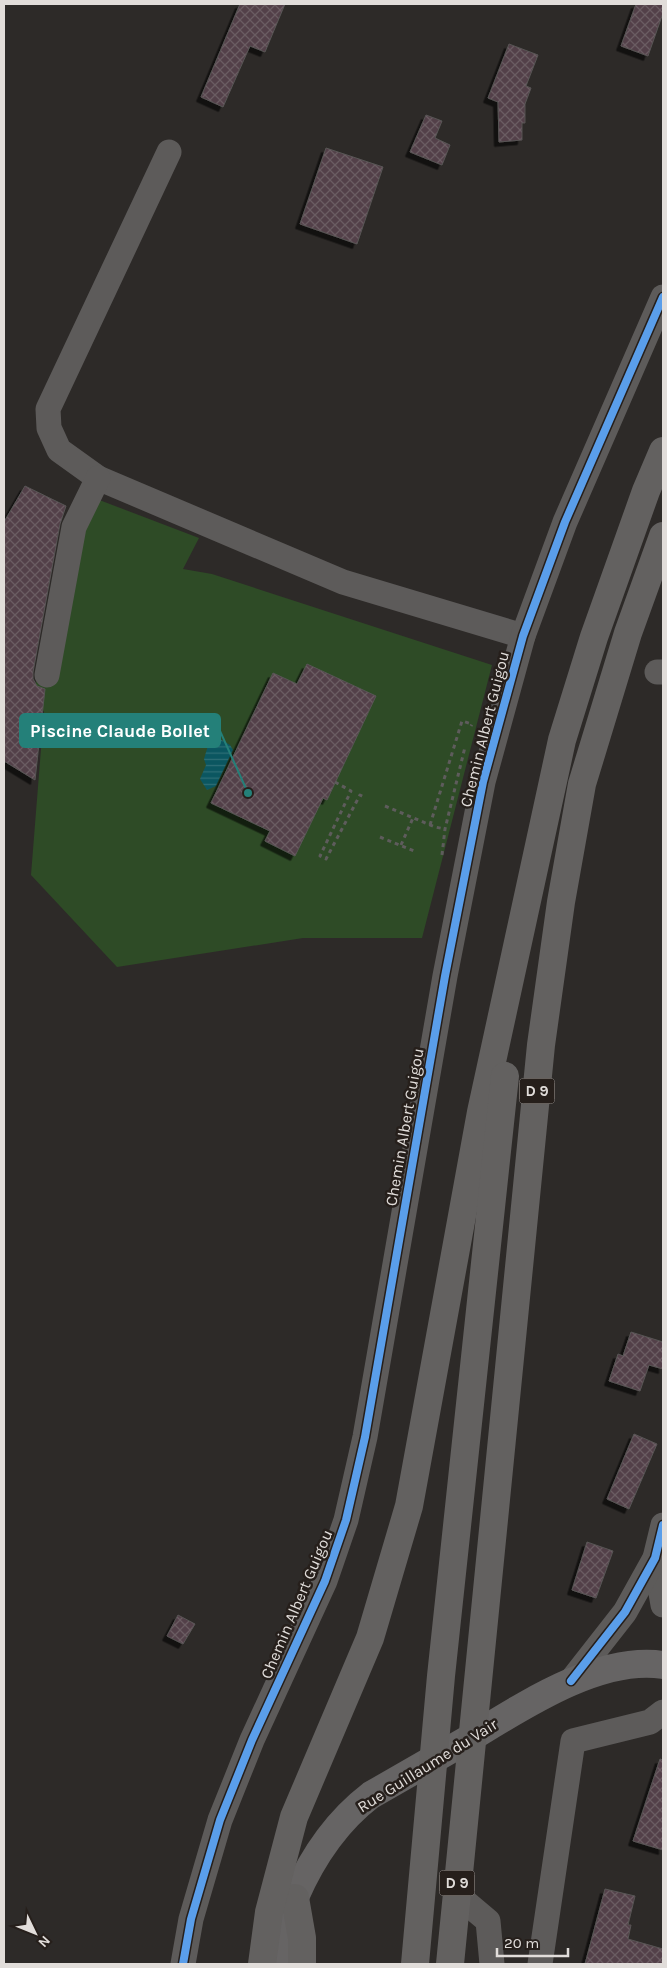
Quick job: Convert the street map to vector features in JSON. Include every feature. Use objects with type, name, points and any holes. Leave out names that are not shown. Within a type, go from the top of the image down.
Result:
[{"type":"highway","name":"D 9","points":[[415,1964],[441,1676],[518,946],[562,740],[594,637],[646,491],[663,451]]},
{"type":"highway","name":"D 9","points":[[450,1964],[541,1045],[561,902],[582,784],[628,633],[663,536]]},
{"type":"highway","points":[[262,1964],[269,1912],[294,1817],[370,1638],[410,1506],[481,1112],[518,946]]},
{"type":"highway","points":[[295,1898],[302,1938],[302,1964]]},
{"type":"main road","name":"Rue Guillaume du Vair","points":[[275,1964],[295,1898],[335,1829],[354,1808],[371,1795],[524,1706],[571,1681],[618,1667],[663,1665]]},
{"type":"street","points":[[169,152],[48,410],[49,428],[59,450],[98,478],[343,582],[523,636]]},
{"type":"street","name":"Chemin Albert Guigou","points":[[183,1964],[191,1919],[220,1820],[252,1740],[325,1581],[346,1520],[366,1437],[418,1122],[481,792],[523,636],[569,513],[663,296]]},
{"type":"street","points":[[47,676],[74,527],[98,478]]},
{"type":"street","points":[[571,1681],[625,1612],[654,1558],[663,1525]]},
{"type":"street","points":[[654,1558],[663,1606]]},
{"type":"street","points":[[540,1964],[574,1741],[650,1722],[663,1712]]},
{"type":"street","points":[[456,1894],[488,1921],[492,1964]]},
{"type":"path","points":[[430,825],[462,721],[472,724],[469,733]]},
{"type":"path","points":[[441,864],[445,829],[466,743]]},
{"type":"path","points":[[335,782],[364,797]]},
{"type":"path","points":[[351,791],[320,856],[326,859],[360,795]]},
{"type":"path","points":[[385,806],[430,825],[445,829]]},
{"type":"path","points":[[401,845],[413,818]]},
{"type":"path","points":[[380,837],[414,850]]},
{"type":"green space","points":[[81,493],[199,538],[183,569],[212,574],[492,665],[422,938],[303,938],[117,967],[31,875],[44,711],[32,707],[63,525]]},
{"type":"water","points":[[220,739],[230,745],[233,750],[216,786],[207,790],[200,779],[206,765],[204,759],[209,742]]},
{"type":"building","points":[[240,4],[285,4],[265,52],[250,46],[223,107],[201,97]]},
{"type":"building","points":[[636,4],[663,4],[663,13],[648,56],[621,46]]},
{"type":"building","points":[[509,44],[538,55],[526,86],[531,88],[525,104],[525,123],[522,123],[522,140],[499,142],[498,102],[488,98]]},
{"type":"building","points":[[426,115],[442,121],[435,138],[450,145],[442,165],[410,152]]},
{"type":"building","points":[[326,148],[383,167],[357,244],[300,224]]},
{"type":"building","points":[[25,486],[66,506],[60,524],[33,672],[33,679],[37,686],[45,689],[35,780],[4,761],[4,522]]},
{"type":"building","points":[[307,664],[376,696],[327,800],[323,798],[295,856],[265,841],[270,831],[211,803],[273,673],[297,684]]},
{"type":"building","points":[[631,1332],[663,1342],[663,1369],[649,1365],[640,1391],[609,1381],[618,1354],[623,1356]]},
{"type":"building","points":[[634,1434],[657,1444],[629,1509],[607,1499]]},
{"type":"building","points":[[587,1542],[613,1551],[596,1598],[572,1590]]},
{"type":"building","points":[[178,1615],[195,1624],[183,1644],[167,1636]]},
{"type":"building","points":[[660,1759],[663,1760],[663,1850],[633,1841]]},
{"type":"building","points":[[605,1889],[635,1896],[628,1925],[631,1925],[628,1939],[663,1949],[663,1964],[585,1964]]},
{"type":"cycle path","points":[[183,1964],[191,1919],[220,1820],[252,1740],[325,1581],[346,1520],[365,1437],[445,976],[483,782],[523,636],[565,522],[663,297]]},
{"type":"cycle path","points":[[571,1681],[625,1612],[655,1558],[663,1525]]},
{"type":"place","name":"Piscine Claude Bollet","points":[[248,793]]}]
